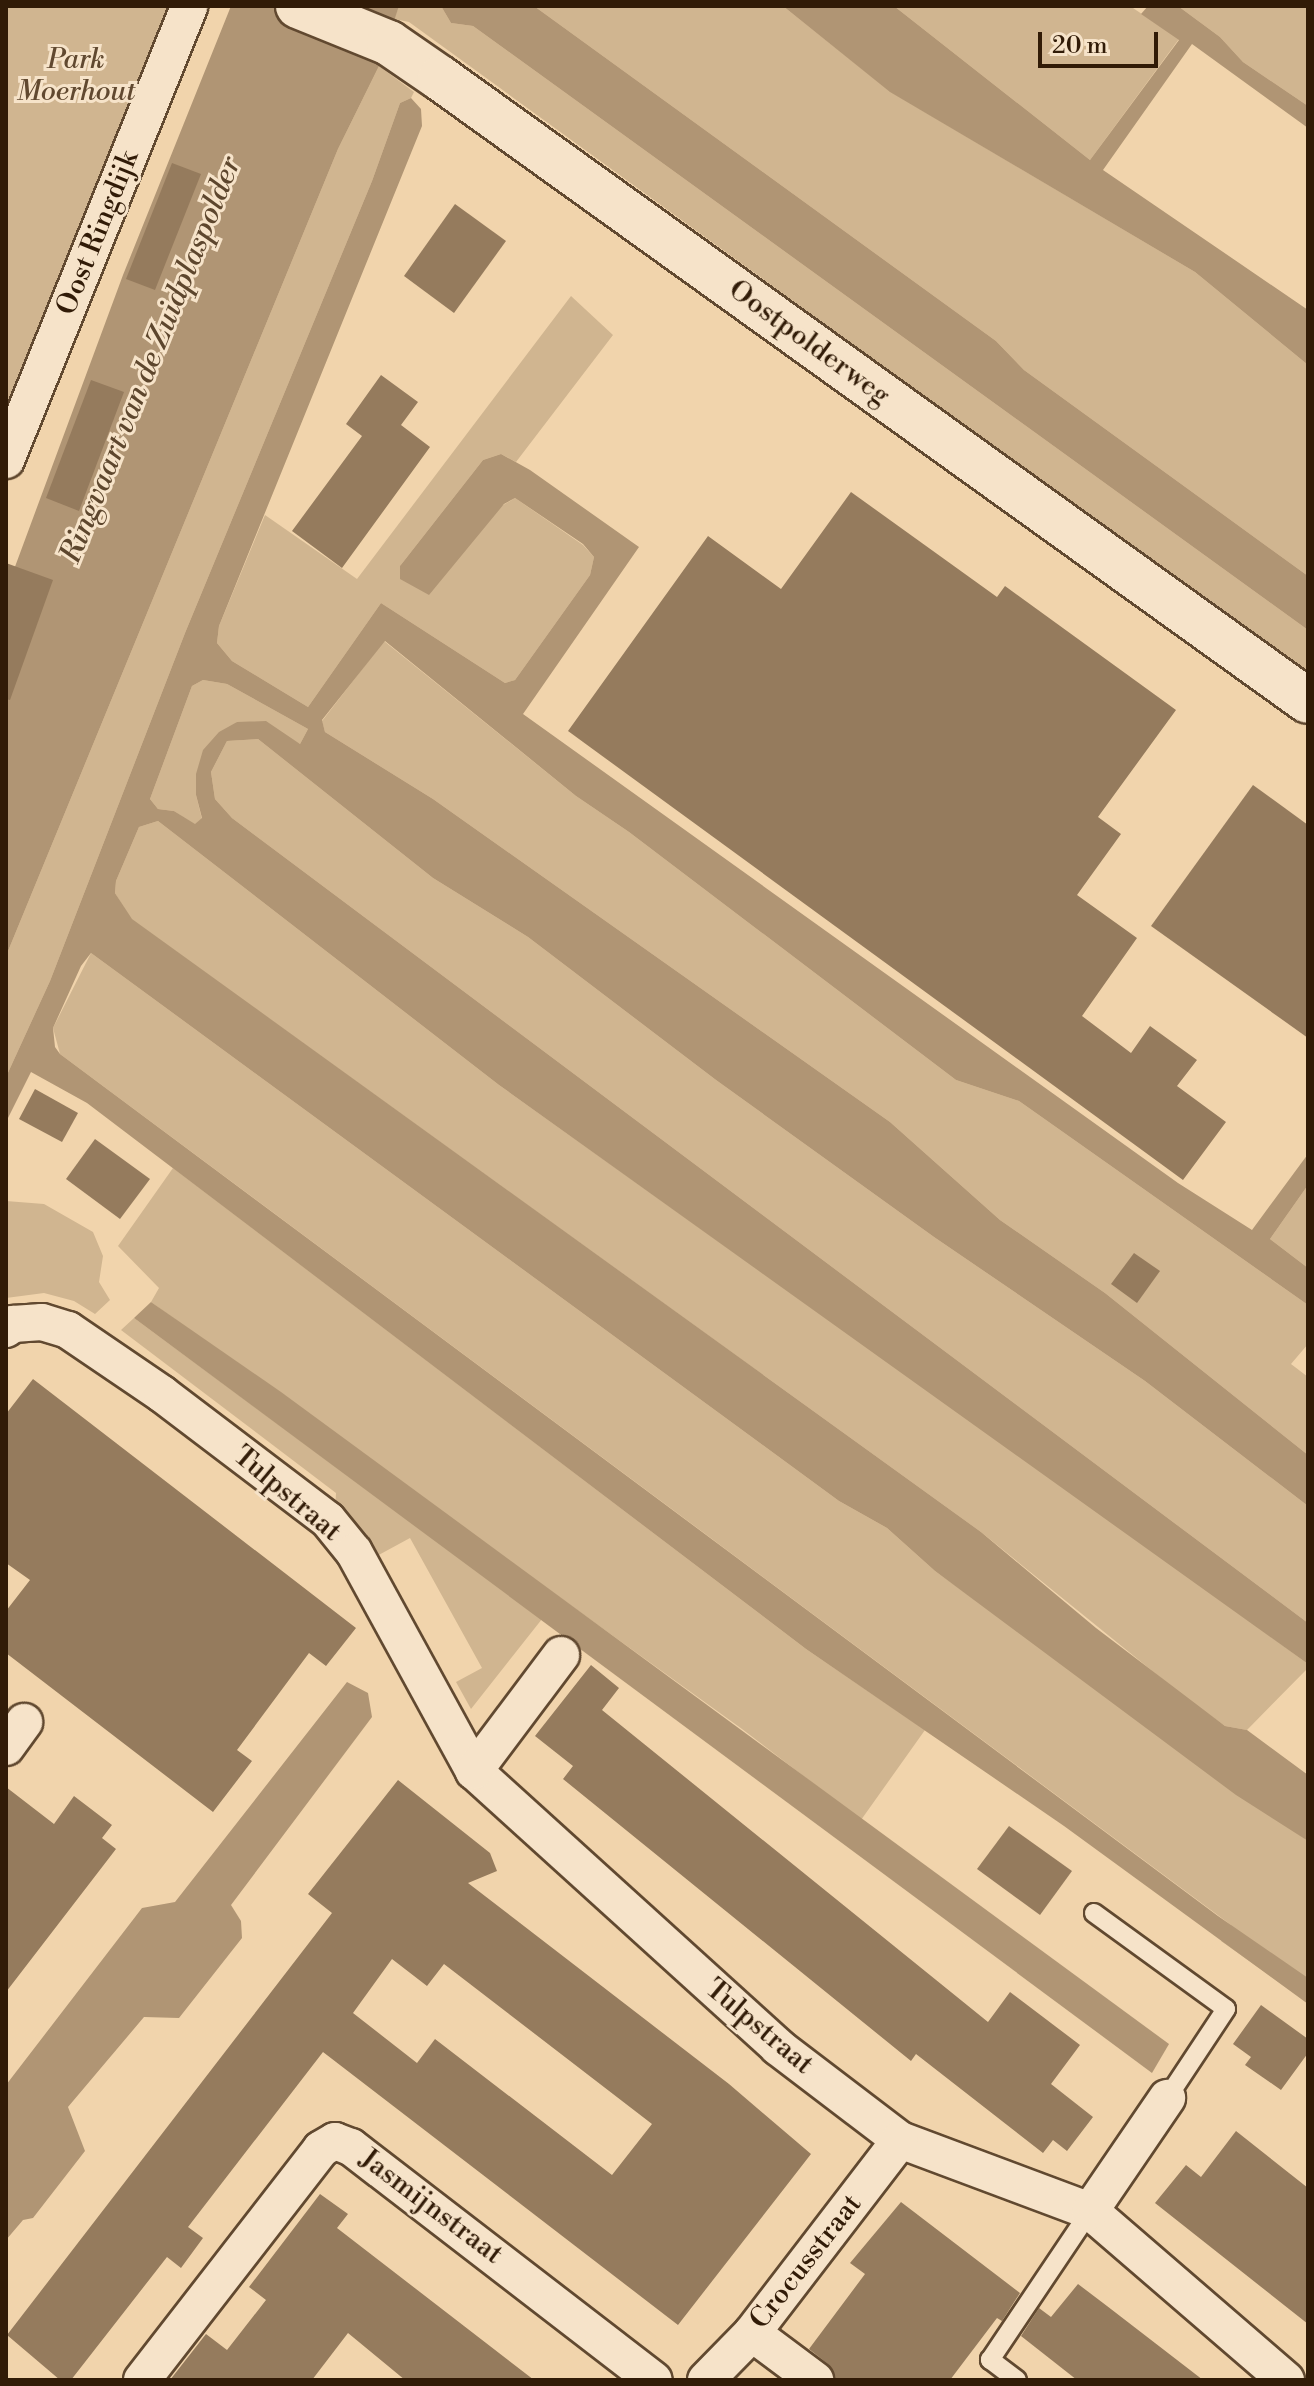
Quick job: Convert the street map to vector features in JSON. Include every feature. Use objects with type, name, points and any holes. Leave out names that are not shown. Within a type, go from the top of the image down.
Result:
[{"type":"street","name":"Oost Ringdijk","points":[[6,460],[189,6]]},
{"type":"street","name":"Oostpolderweg","points":[[298,6],[389,43],[1308,701]]},
{"type":"street","name":"Tulpstraat","points":[[6,1329],[13,1324],[42,1322],[68,1330],[162,1394],[328,1520],[354,1552],[474,1771],[778,2047],[900,2140],[1090,2211],[1286,2380]]},
{"type":"street","points":[[474,1771],[561,1655]]},
{"type":"street","points":[[1090,2211],[1167,2098]]},
{"type":"street","name":"Crocusstraat","points":[[706,2380],[752,2333],[900,2140]]},
{"type":"street","name":"Jasmijnstraat","points":[[142,2380],[321,2149],[335,2141],[351,2147],[654,2380]]},
{"type":"street","points":[[752,2333],[815,2380]]},
{"type":"lane","points":[[1094,1913],[1226,2009],[1167,2098]]},
{"type":"lane","points":[[1017,2380],[990,2360],[1090,2211]]},
{"type":"green space","name":"Park Moerhout","points":[[6,6],[180,6],[6,421]]},
{"type":"green space","points":[[399,6],[441,6],[451,23],[473,26],[1308,630],[1308,675],[409,22],[394,19]]},
{"type":"green space","points":[[534,6],[783,6],[891,92],[1195,272],[1308,365],[1308,576],[1024,370],[996,341]]},
{"type":"green space","points":[[894,6],[1130,6],[1179,39],[1090,160]]},
{"type":"green space","points":[[1178,6],[1308,6],[1308,106],[1243,62],[1220,37]]},
{"type":"green space","points":[[379,66],[414,92],[411,98],[400,103],[372,181],[185,633],[50,981],[6,1077],[6,956],[338,149]]},
{"type":"green space","points":[[571,296],[613,335],[516,462],[501,454],[483,460],[400,566],[515,498],[583,545],[594,557],[590,575],[515,680],[505,683],[381,603],[308,707],[232,661],[217,643],[219,626],[265,515],[357,579]]},
{"type":"green space","points":[[384,641],[576,796],[629,832],[956,1080],[1019,1101],[1308,1305],[1308,1344],[1291,1364],[1308,1377],[1308,1455],[1105,1293],[1000,1220],[890,1122],[433,799],[325,732],[322,721]]},
{"type":"green space","points":[[203,680],[227,684],[308,729],[300,744],[237,722],[196,795],[202,819],[195,825],[174,811],[158,809],[150,799],[192,686]]},
{"type":"green space","points":[[258,739],[433,878],[528,937],[716,1080],[934,1237],[1145,1381],[1308,1506],[1308,1623],[232,818],[215,799],[211,772],[227,741]]},
{"type":"green space","points":[[158,821],[499,1085],[1157,1554],[1308,1664],[1308,1668],[1247,1730],[1225,1726],[1182,1695],[981,1532],[131,919],[115,893],[116,881],[139,827]]},
{"type":"green space","points":[[91,953],[839,1501],[887,1528],[935,1571],[1308,1841],[1308,2003],[1221,1941],[1231,1925],[60,1054],[53,1028]]},
{"type":"green space","points":[[173,1168],[806,1649],[925,1730],[861,1820],[742,1729],[151,1302],[159,1288],[118,1246]]},
{"type":"green space","points":[[1308,1185],[1308,1268],[1270,1239]]},
{"type":"green space","points":[[6,1201],[44,1204],[93,1232],[103,1256],[99,1282],[110,1300],[95,1314],[74,1301],[44,1293],[6,1298]]},
{"type":"green space","points":[[134,1318],[542,1619],[471,1709],[456,1682],[482,1668],[410,1538],[375,1557],[335,1512],[336,1493],[121,1330]]},
{"type":"water","name":"Ringvaart van de Zuidplaspolder","points":[[231,6],[399,6],[379,66],[338,149],[6,956],[6,591],[123,275]]},
{"type":"water","points":[[441,6],[534,6],[996,341],[1024,370],[1308,576],[1308,630],[473,26],[451,23]]},
{"type":"water","points":[[783,6],[894,6],[1090,160],[1179,40],[1141,14],[1148,6],[1178,6],[1220,37],[1243,62],[1308,106],[1308,128],[1192,44],[1103,170],[1308,310],[1308,365],[1195,272],[890,92]]},
{"type":"water","points":[[411,98],[421,109],[422,126],[219,626],[217,643],[232,661],[308,707],[381,603],[505,683],[515,680],[590,575],[594,557],[583,544],[515,498],[504,504],[429,595],[400,579],[400,566],[483,460],[501,454],[530,470],[639,547],[523,714],[1178,1183],[1252,1230],[1308,1154],[1308,1185],[1270,1239],[1308,1268],[1308,1305],[1019,1101],[956,1080],[629,832],[576,796],[385,641],[322,720],[325,732],[433,799],[890,1122],[1000,1220],[1105,1293],[1308,1455],[1308,1506],[1145,1381],[934,1237],[716,1080],[528,937],[433,878],[258,739],[227,741],[211,772],[215,799],[232,818],[1308,1623],[1308,1664],[499,1085],[158,821],[139,827],[116,881],[115,893],[132,919],[981,1532],[1096,1628],[1225,1726],[1247,1730],[1308,1775],[1308,1841],[1236,1795],[935,1571],[887,1528],[839,1501],[91,953],[81,966],[53,1028],[55,1047],[60,1054],[1218,1916],[1308,1978],[1308,2004],[1064,1826],[806,1649],[87,1103],[31,1072],[6,1122],[6,1077],[50,981],[185,633],[372,181],[400,103]],"holes":[[[203,680],[227,684],[308,729],[300,744],[266,721],[237,722],[219,732],[203,750],[196,774],[196,795],[202,818],[195,824],[174,811],[158,809],[150,799],[192,686]]]},
{"type":"water","points":[[151,1302],[281,1392],[1169,2044],[1152,2073],[134,1318]]},
{"type":"water","points":[[347,1682],[368,1693],[372,1717],[231,1905],[241,1921],[242,1938],[179,2018],[144,2017],[68,2107],[85,2151],[33,2218],[23,2220],[6,2240],[6,2085],[142,1908],[175,1902]]},
{"type":"building","points":[[172,163],[201,174],[155,290],[126,279]]},
{"type":"building","points":[[455,204],[506,241],[454,313],[404,276]]},
{"type":"building","points":[[381,375],[418,402],[401,425],[430,447],[342,568],[292,531],[362,436],[346,424]]},
{"type":"building","points":[[91,380],[124,392],[79,511],[46,498]]},
{"type":"building","points":[[851,492],[997,597],[1005,586],[1176,710],[1098,817],[1121,834],[1077,895],[1137,938],[1082,1016],[1131,1053],[1150,1026],[1197,1060],[1177,1086],[1226,1122],[1183,1180],[568,731],[708,536],[781,589]]},
{"type":"building","points":[[6,563],[53,580],[10,700],[6,699]]},
{"type":"building","points":[[1253,785],[1308,825],[1308,1038],[1151,926]]},
{"type":"building","points":[[35,1089],[78,1113],[62,1142],[19,1119]]},
{"type":"building","points":[[95,1139],[150,1179],[120,1219],[66,1179]]},
{"type":"building","points":[[1134,1253],[1160,1271],[1137,1303],[1111,1284]]},
{"type":"building","points":[[33,1379],[356,1628],[326,1666],[309,1653],[237,1750],[252,1761],[213,1812],[6,1653],[6,1611],[30,1580],[6,1563],[6,1414]]},
{"type":"building","points":[[591,1665],[619,1688],[602,1710],[988,2022],[1010,1992],[1080,2045],[1051,2084],[1093,2117],[1067,2151],[1053,2140],[1043,2153],[916,2054],[911,2061],[563,1779],[573,1766],[535,1736]]},
{"type":"building","points":[[398,1780],[490,1853],[497,1871],[468,1883],[729,2084],[811,2154],[678,2325],[323,2052],[188,2227],[203,2238],[181,2268],[167,2257],[71,2380],[60,2380],[7,2335],[332,1913],[308,1894]],"holes":[[[392,1959],[427,1986],[444,1964],[652,2124],[612,2175],[435,2039],[417,2063],[353,2013]]]},
{"type":"building","points":[[6,1787],[54,1824],[74,1796],[112,1825],[102,1838],[116,1849],[6,1992]]},
{"type":"building","points":[[1009,1826],[1072,1871],[1040,1915],[977,1869]]},
{"type":"building","points":[[1261,2005],[1308,2039],[1308,2053],[1281,2090],[1245,2065],[1251,2057],[1233,2044]]},
{"type":"building","points":[[1236,2131],[1308,2188],[1308,2324],[1155,2203],[1186,2165],[1201,2177]]},
{"type":"building","points":[[320,2194],[348,2214],[337,2228],[534,2380],[405,2380],[348,2333],[312,2380],[170,2380],[206,2334],[227,2350],[266,2300],[249,2287]]},
{"type":"building","points":[[901,2202],[1020,2293],[1002,2321],[997,2318],[950,2380],[836,2380],[828,2364],[809,2349],[865,2274],[850,2263]]},
{"type":"building","points":[[1078,2284],[1203,2380],[1077,2380],[1021,2336],[1039,2308],[1051,2317]]}]
